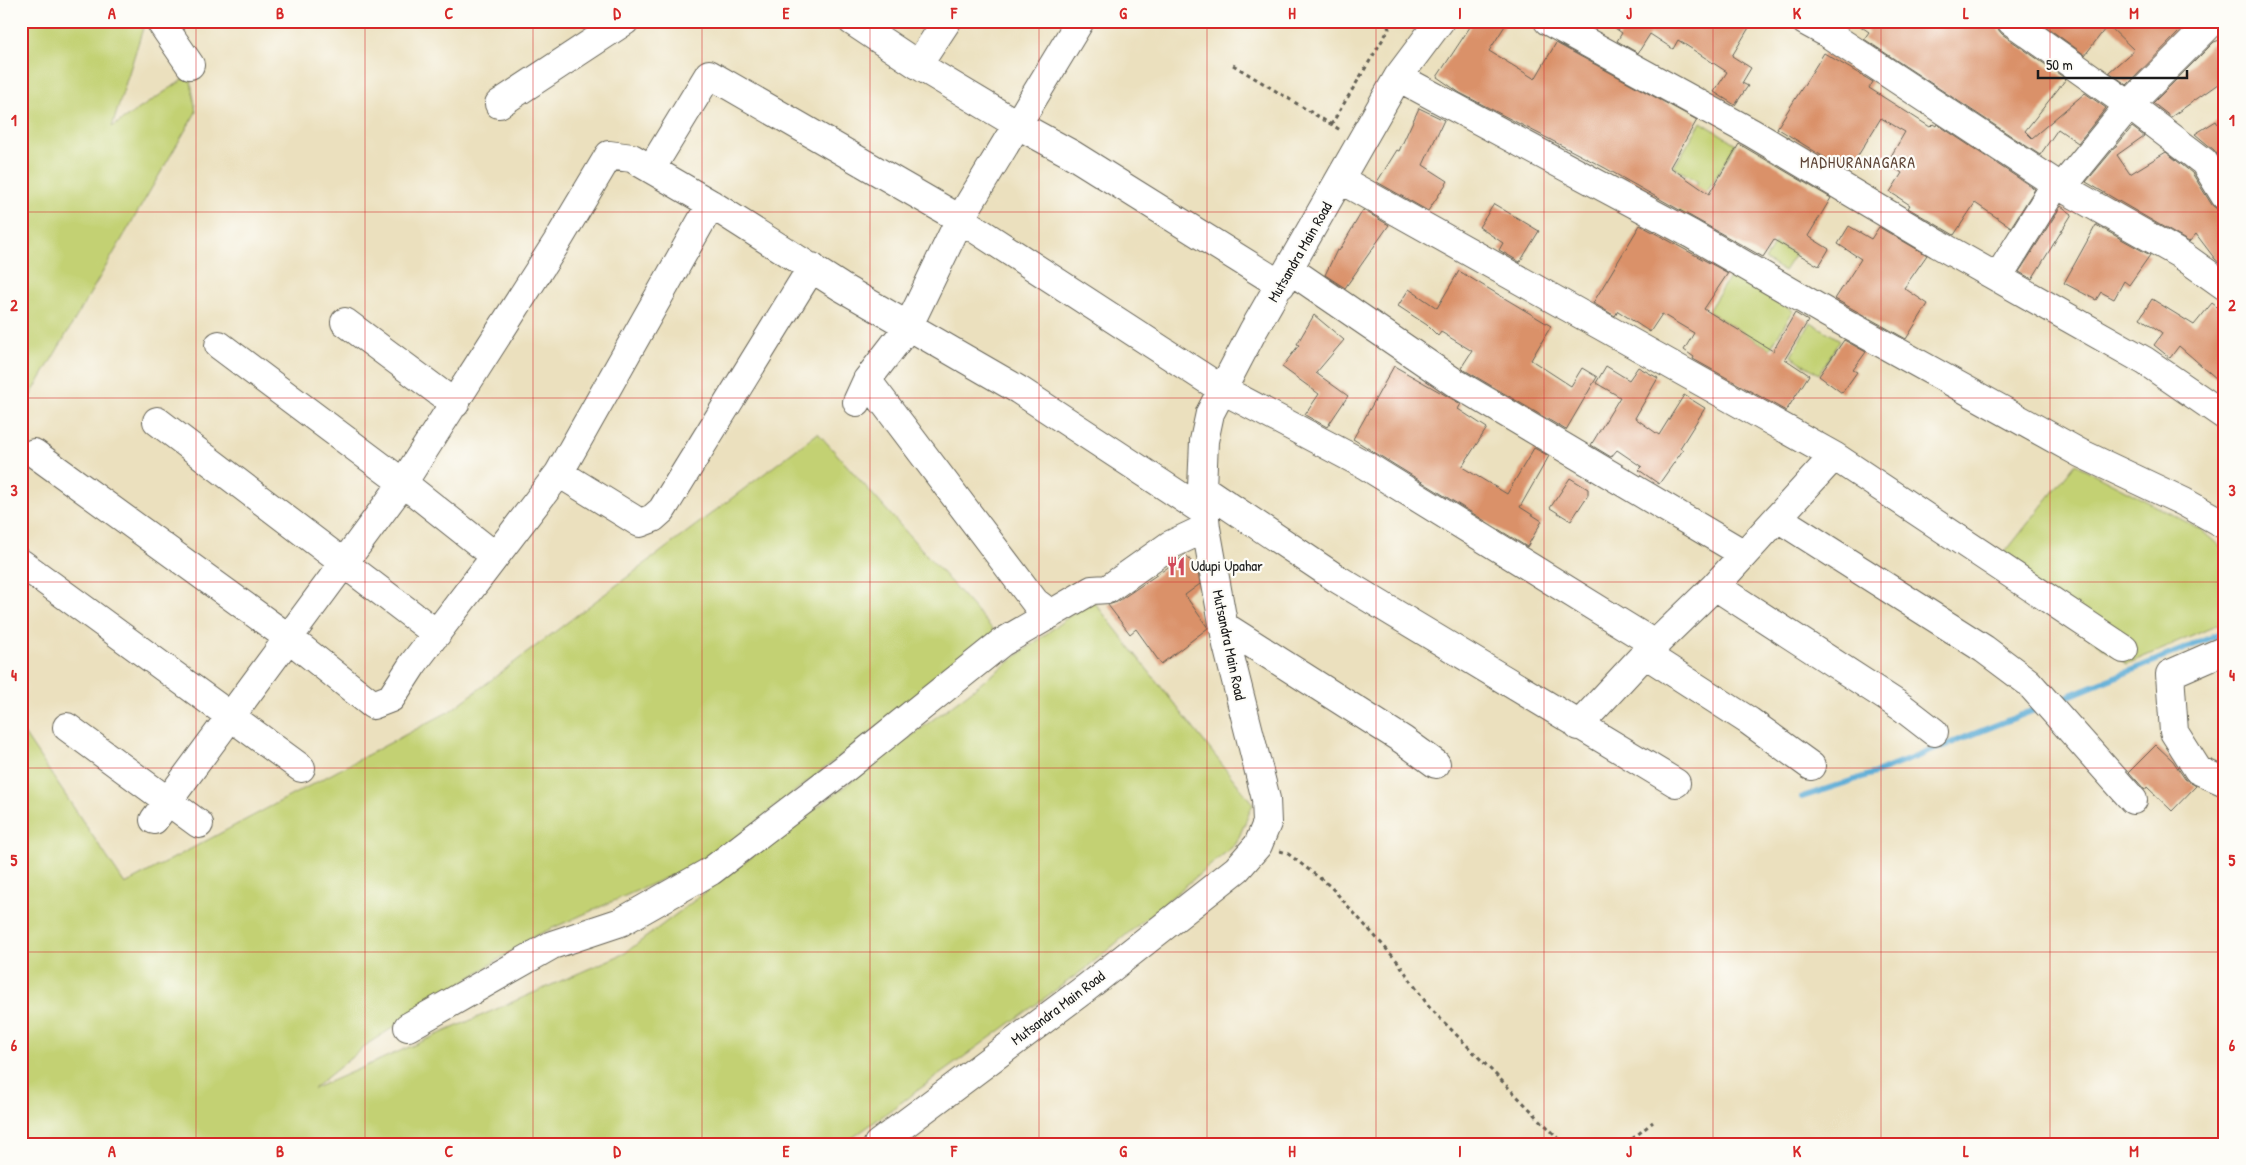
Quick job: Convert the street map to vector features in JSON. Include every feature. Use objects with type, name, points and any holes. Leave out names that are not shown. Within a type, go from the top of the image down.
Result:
[{"type":"street","points":[[160,21],[190,65]]},
{"type":"street","points":[[499,104],[625,21]]},
{"type":"street","points":[[852,21],[918,65],[1018,125],[1285,277],[1454,382],[1744,554]]},
{"type":"street","points":[[918,65],[947,21]]},
{"type":"street","points":[[1051,614],[1035,602],[862,391],[908,327],[960,219],[1080,21]]},
{"type":"street","name":"Mutsandra Main Road","points":[[878,1144],[1237,869],[1258,845],[1267,823],[1266,799],[1224,626],[1204,509],[1204,441],[1210,414],[1285,277],[1362,144],[1398,77],[1440,21]]},
{"type":"street","points":[[1548,21],[1759,137],[2145,361],[2225,416]]},
{"type":"street","points":[[1805,21],[1828,33],[2060,185],[2183,256],[2225,286]]},
{"type":"street","points":[[2011,21],[2129,104],[2204,162],[2225,196]]},
{"type":"street","points":[[1998,277],[2060,185],[2129,104],[2213,21]]},
{"type":"street","points":[[652,170],[709,74],[960,219],[1223,390],[1365,466],[1651,649],[1811,766]]},
{"type":"street","points":[[1398,77],[1691,234],[1829,314],[2080,452],[2184,502],[2225,525]]},
{"type":"street","points":[[161,810],[290,639],[403,483],[557,242],[609,155],[632,158],[711,204],[908,327],[1019,390],[1204,509],[1336,578],[1578,726],[1676,783]]},
{"type":"street","points":[[1341,180],[1834,456],[2124,649]]},
{"type":"street","points":[[34,453],[290,639],[373,705],[391,698],[413,664],[559,473],[711,204]]},
{"type":"street","points":[[559,473],[640,524],[653,518],[662,510],[812,266]]},
{"type":"street","points":[[344,322],[454,404]]},
{"type":"street","points":[[219,345],[403,483],[495,556]]},
{"type":"street","points":[[157,421],[437,634]]},
{"type":"street","points":[[1578,726],[1592,708],[1715,586],[1834,456]]},
{"type":"street","points":[[408,1027],[552,945],[621,922],[711,871],[844,769],[1001,643],[1092,590],[1108,589],[1170,545],[1204,509]]},
{"type":"street","points":[[1778,518],[1984,649],[2028,682],[2133,800]]},
{"type":"street","points":[[21,563],[301,768]]},
{"type":"street","points":[[1715,586],[1903,708],[1934,732]]},
{"type":"street","points":[[1224,626],[1403,740],[1436,764]]},
{"type":"street","points":[[2225,650],[2170,674],[2174,732],[2198,770],[2225,782]]},
{"type":"street","points":[[67,727],[161,810],[199,824]]},
{"type":"path","points":[[1331,125],[1389,29],[1386,21]]},
{"type":"path","points":[[1233,66],[1362,144]]},
{"type":"path","points":[[1258,845],[1287,853],[1330,886],[1398,962],[1430,1007],[1564,1144]]},
{"type":"path","points":[[1626,1144],[1653,1122]]},
{"type":"green space","points":[[21,21],[142,21],[144,25],[112,127],[190,75],[196,112],[21,412]]},
{"type":"green space","points":[[1701,122],[1736,144],[1690,220],[1677,215],[1698,182],[1674,167]]},
{"type":"green space","points":[[1775,243],[1795,254],[1784,271],[1765,260]]},
{"type":"green space","points":[[1731,274],[1793,311],[1770,349],[1708,311]]},
{"type":"green space","points":[[1811,322],[1840,340],[1819,374],[1791,356]]},
{"type":"green space","points":[[818,433],[997,634],[708,859],[535,936],[369,1043],[313,1089],[625,953],[1092,599],[1253,804],[1236,844],[1086,968],[844,1144],[21,1144],[21,729],[125,884],[450,711]]},
{"type":"green space","points":[[2075,464],[2200,529],[2225,551],[2225,622],[2127,664],[1991,570]]},
{"type":"building","points":[[1474,21],[1508,21],[1489,51],[1535,79],[1556,43],[1697,120],[1670,167],[1709,194],[1739,144],[1831,198],[1808,236],[1829,249],[1819,266],[1774,240],[1763,257],[1605,168],[1460,93],[1437,77]]},
{"type":"building","points":[[1605,21],[1753,21],[1732,56],[1751,68],[1742,83],[1748,86],[1735,105],[1714,92],[1727,72],[1678,40],[1673,49],[1650,34],[1638,53],[1617,41],[1622,33]]},
{"type":"building","points":[[1853,21],[1996,21],[1997,28],[2002,34],[2066,79],[2025,131],[2032,138],[2085,93],[2106,108],[2078,143],[2058,129],[2040,155],[1864,39],[1869,32]]},
{"type":"building","points":[[2038,21],[2173,21],[2181,30],[2127,85],[2109,72],[2134,50],[2108,25],[2085,55]]},
{"type":"building","points":[[2225,38],[2225,79],[2171,117],[2153,103],[2214,42]]},
{"type":"building","points":[[1824,53],[1873,82],[1869,88],[1930,127],[1933,124],[1936,126],[1937,124],[2035,189],[2011,227],[1975,203],[1954,235],[1908,208],[1910,205],[1890,192],[1902,173],[1887,163],[1905,132],[1881,118],[1848,172],[1777,128]]},
{"type":"building","points":[[1419,108],[1444,120],[1423,165],[1448,181],[1428,211],[1377,182],[1397,150],[1399,151]]},
{"type":"building","points":[[2216,121],[2225,135],[2225,166],[2214,150],[2195,134]]},
{"type":"building","points":[[2132,127],[2144,136],[2117,155],[2130,174],[2166,152],[2192,173],[2212,205],[2218,210],[2225,212],[2225,267],[2215,259],[2196,234],[2189,242],[2086,182]]},
{"type":"building","points":[[1494,204],[1539,231],[1520,262],[1499,250],[1503,243],[1479,227]]},
{"type":"building","points":[[2061,206],[2072,214],[2032,279],[2019,272]]},
{"type":"building","points":[[1363,210],[1389,225],[1345,288],[1325,275],[1337,250],[1339,251]]},
{"type":"building","points":[[1640,225],[1728,273],[1704,309],[1773,351],[1795,313],[1808,321],[1785,359],[1809,375],[1786,411],[1693,359],[1694,357],[1684,350],[1694,333],[1662,314],[1650,332],[1618,311],[1615,316],[1593,303]]},
{"type":"building","points":[[2096,225],[2150,255],[2129,285],[2124,281],[2114,299],[2101,292],[2096,300],[2064,283]]},
{"type":"building","points":[[1849,226],[1871,239],[1879,227],[1927,255],[1904,288],[1928,304],[1906,339],[1835,299],[1861,259],[1838,244]]},
{"type":"building","points":[[1459,271],[1551,326],[1531,360],[1571,386],[1582,368],[1597,377],[1566,430],[1461,368],[1472,351],[1441,332],[1438,336],[1427,325],[1398,306],[1409,289],[1437,308]]},
{"type":"building","points":[[2152,299],[2194,325],[2212,303],[2225,313],[2225,386],[2179,346],[2170,358],[2154,345],[2162,334],[2161,332],[2140,318]]},
{"type":"building","points":[[1314,315],[1344,340],[1316,373],[1348,396],[1327,427],[1305,415],[1319,394],[1282,367],[1299,345],[1297,344]]},
{"type":"building","points":[[1844,340],[1866,352],[1853,370],[1857,372],[1842,393],[1819,376]]},
{"type":"building","points":[[1394,366],[1461,404],[1458,409],[1487,428],[1462,467],[1507,494],[1534,448],[1549,456],[1520,507],[1542,521],[1527,547],[1353,439]]},
{"type":"building","points":[[1606,366],[1629,380],[1638,367],[1658,378],[1635,418],[1659,435],[1684,395],[1705,408],[1680,448],[1683,450],[1659,484],[1639,470],[1642,467],[1617,450],[1611,457],[1591,445],[1620,397],[1596,383]]},
{"type":"building","points":[[1570,478],[1588,489],[1588,495],[1571,521],[1550,508]]},
{"type":"building","points":[[1186,555],[1198,570],[1200,584],[1185,595],[1208,628],[1161,664],[1136,629],[1130,634],[1108,605],[1117,602]]},
{"type":"building","points":[[2156,745],[2173,761],[2185,779],[2196,786],[2172,811],[2147,787],[2145,790],[2129,772]]},
{"type":"waterway","points":[[2054,702],[2225,632]]},
{"type":"waterway","points":[[1802,797],[1875,773],[2042,707]]},
{"type":"place","name":"Udupi Upahar","points":[[1176,566]]},
{"type":"district","name":"MADHURANAGARA","points":[[1858,162]]}]
